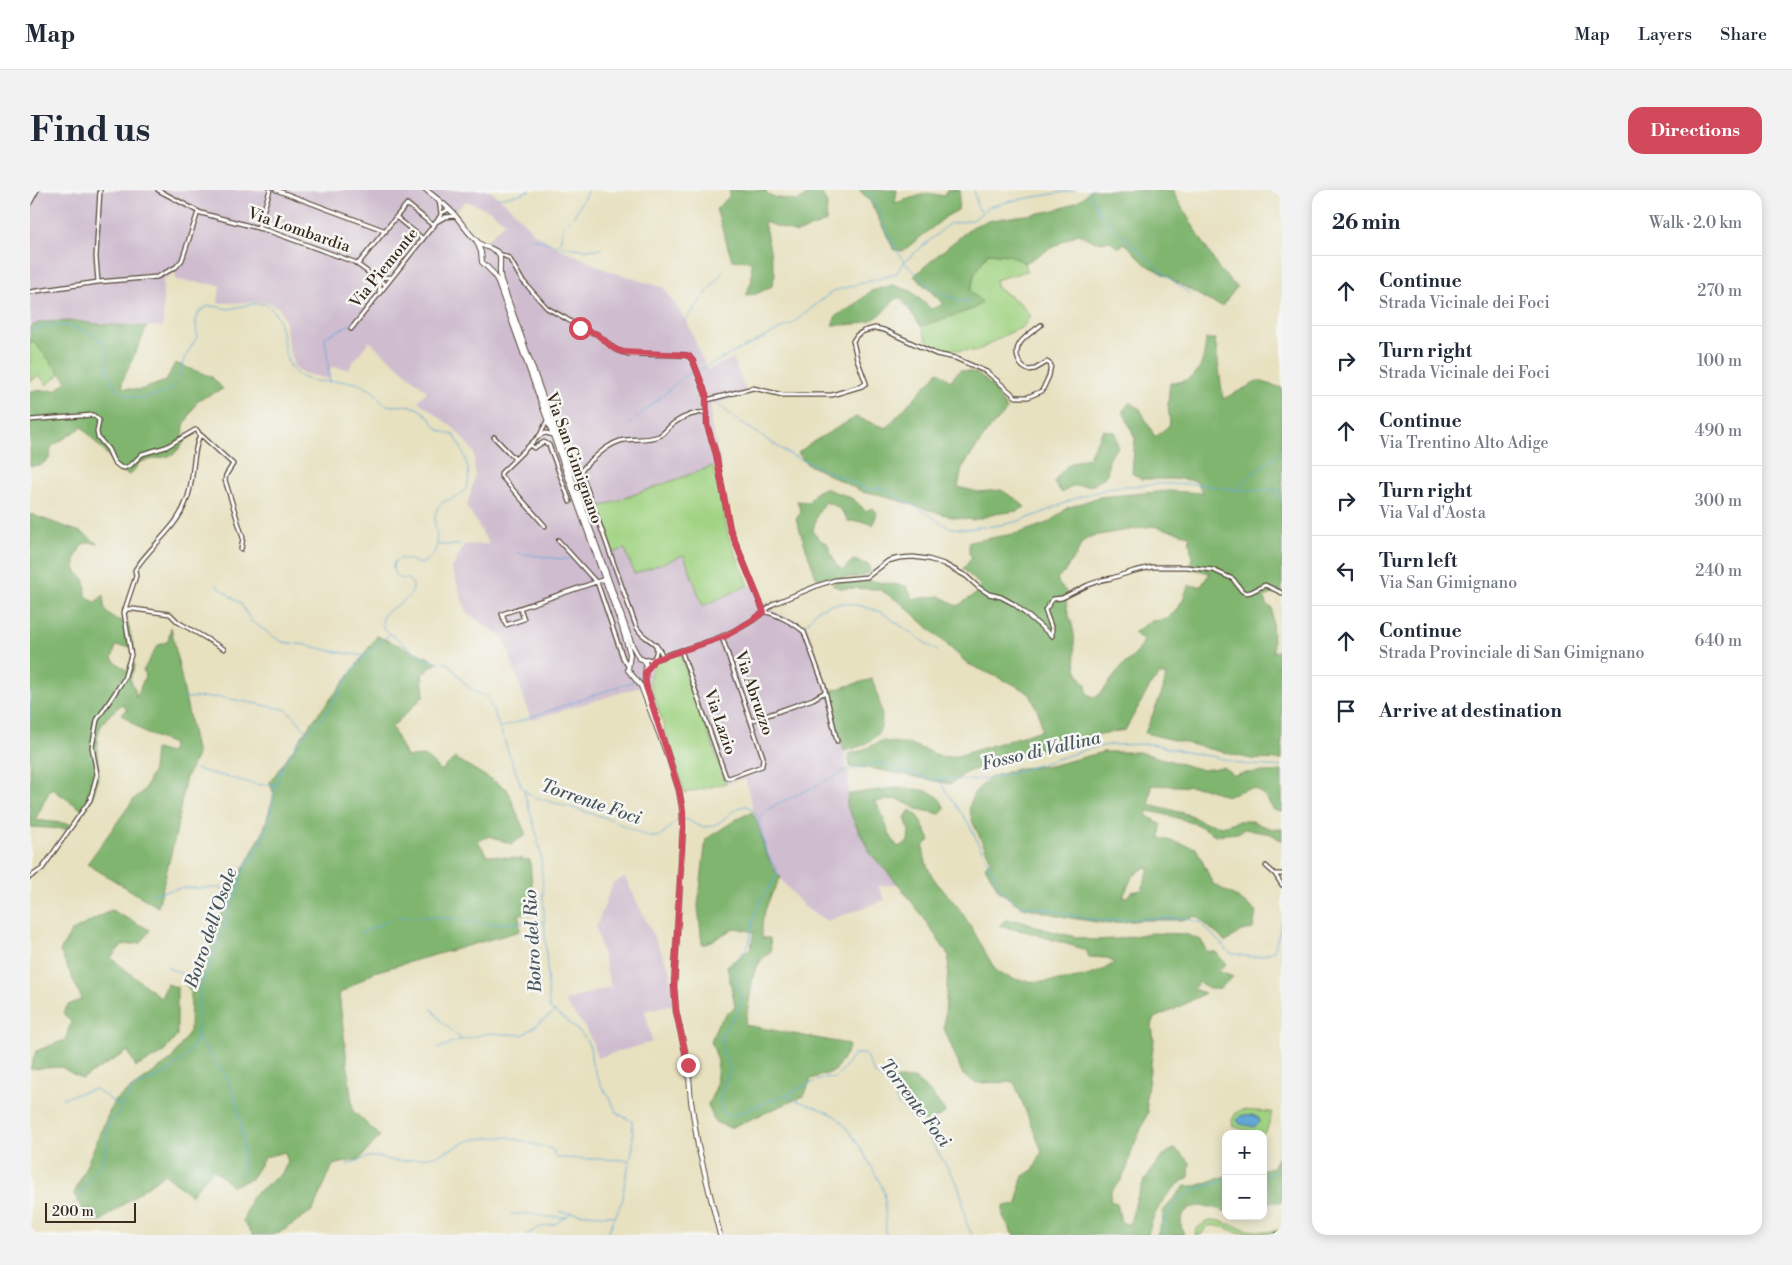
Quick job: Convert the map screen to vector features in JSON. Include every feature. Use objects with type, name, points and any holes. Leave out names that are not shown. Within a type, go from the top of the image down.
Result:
[{"type":"main road","points":[[426,190],[449,209],[476,240],[500,254],[500,262],[494,268],[488,268],[482,262],[482,256],[476,240]]},
{"type":"main road","points":[[482,256],[490,249]]},
{"type":"main road","name":"Via San Gimignano","points":[[500,262],[499,274],[503,287],[630,642],[639,658]]},
{"type":"main road","name":"Via San Gimignano","points":[[488,268],[495,275],[553,435],[628,646],[630,661]]},
{"type":"main road","points":[[675,777],[641,686],[629,672],[628,666],[630,661],[639,658],[644,660],[646,686],[675,777],[680,793],[683,811],[674,986],[675,1003],[688,1065],[698,1146],[720,1235]]},
{"type":"main road","points":[[634,676],[639,677],[646,671]]},
{"type":"main road","points":[[1277,1235],[1282,1234]]},
{"type":"street","points":[[30,203],[37,190]]},
{"type":"street","points":[[98,282],[96,255],[100,190]]},
{"type":"street","name":"Via Lombardia","points":[[158,190],[198,212],[258,228],[358,264],[386,285]]},
{"type":"street","points":[[258,228],[270,190]]},
{"type":"street","points":[[276,190],[386,231]]},
{"type":"street","points":[[438,200],[440,214],[449,209]]},
{"type":"street","points":[[358,264],[407,204],[434,226]]},
{"type":"street","points":[[30,292],[98,282],[155,278],[181,262],[198,212]]},
{"type":"street","name":"Via Piemonte","points":[[351,329],[434,226],[440,214]]},
{"type":"street","name":"Via Piemonte","points":[[437,221],[456,216]]},
{"type":"street","points":[[396,218],[423,239]]},
{"type":"street","points":[[500,254],[508,257],[522,280],[546,308],[582,329],[597,334],[617,351],[629,354],[687,355],[692,359],[707,400],[707,425],[716,454],[731,532],[764,612]]},
{"type":"street","points":[[500,262],[510,261]]},
{"type":"street","points":[[375,277],[385,278],[393,276]]},
{"type":"street","points":[[375,277],[379,284],[379,293]]},
{"type":"street","points":[[707,400],[753,388],[782,395],[832,395],[862,386],[866,383],[857,359],[853,341],[857,335],[875,328],[901,337],[936,354],[962,361],[987,372],[1013,395],[1028,397],[1042,391],[1049,376],[1051,364],[1047,362],[1035,369],[1023,368],[1018,360],[1017,347],[1041,325]]},
{"type":"street","points":[[661,657],[656,644],[641,635],[636,626],[581,471],[610,445],[621,441],[653,438],[682,420],[698,413],[707,412]]},
{"type":"street","points":[[30,420],[93,415],[99,420],[98,437],[114,462],[124,468],[131,465],[142,454],[166,447],[198,430],[208,443],[233,464],[226,475],[226,480],[243,538],[241,549]]},
{"type":"street","points":[[545,526],[501,477],[501,473],[540,435],[547,420]]},
{"type":"street","points":[[540,435],[546,433],[553,435]]},
{"type":"street","points":[[30,877],[42,869],[90,800],[97,774],[92,747],[97,720],[124,679],[130,655],[124,612],[136,576],[135,570],[176,521],[186,504],[193,479],[197,440],[200,434]]},
{"type":"street","points":[[494,437],[516,459]]},
{"type":"street","points":[[530,445],[534,448],[544,442],[549,445],[570,502]]},
{"type":"street","points":[[558,540],[597,582],[623,658],[628,666]]},
{"type":"street","points":[[644,660],[654,660],[722,637],[750,622],[773,604],[827,582],[867,577],[888,561],[899,558],[913,557],[928,560],[955,570],[989,594],[1014,604],[1038,623],[1049,636],[1053,634],[1046,614],[1046,607],[1053,599],[1062,598],[1095,582],[1152,567],[1186,566],[1220,572],[1233,579],[1242,591],[1251,592],[1265,585],[1282,593]]},
{"type":"street","points":[[520,608],[524,619],[506,625],[502,614],[604,579]]},
{"type":"street","points":[[124,612],[127,609],[133,609],[170,614],[178,622],[224,649]]},
{"type":"street","points":[[764,612],[770,613],[803,631],[825,692],[838,741]]},
{"type":"street","name":"Via Abruzzo","points":[[722,637],[763,757]]},
{"type":"street","name":"Via Lazio","points":[[681,650],[726,777],[729,778],[762,767],[763,757]]},
{"type":"street","points":[[658,651],[669,654]]},
{"type":"street","points":[[646,671],[658,651]]},
{"type":"street","points":[[751,721],[813,700],[825,692]]},
{"type":"street","points":[[1266,866],[1276,874],[1282,885]]},
{"type":"street","points":[[1276,874],[1282,874]]},
{"type":"shaded area","points":[[30,190],[489,190],[510,207],[534,233],[557,247],[609,271],[664,288],[689,326],[707,370],[733,358],[747,394],[711,405],[711,424],[721,464],[713,466],[614,553],[625,549],[635,574],[684,555],[703,606],[757,582],[766,604],[771,610],[807,627],[829,691],[844,751],[849,780],[847,807],[870,853],[898,884],[878,886],[885,900],[827,921],[804,907],[774,871],[764,849],[745,779],[726,783],[681,655],[654,662],[649,677],[649,684],[531,720],[504,638],[467,613],[452,569],[464,545],[489,544],[467,507],[475,475],[474,452],[455,429],[418,401],[427,391],[369,341],[348,369],[331,367],[328,379],[303,373],[294,366],[289,349],[285,321],[279,308],[268,302],[218,303],[220,285],[176,280],[175,272],[163,279],[163,327],[75,321],[41,322],[30,327]],"holes":[[[466,201],[491,211],[505,222],[484,243],[479,240],[455,212]]]},
{"type":"shaded area","points":[[625,877],[671,972],[673,1004],[645,1011],[652,1042],[597,1058],[592,1041],[585,1028],[564,1001],[611,987],[596,928],[613,883]]},
{"type":"green space","points":[[730,190],[766,190],[766,193],[774,197],[798,201],[814,190],[820,190],[827,204],[826,222],[797,233],[764,222],[775,274],[772,286],[756,294],[746,295],[752,280],[751,261],[732,260],[716,209],[729,197]]},
{"type":"green space","points":[[859,190],[897,190],[895,203],[928,193],[944,196],[947,190],[960,190],[958,210],[947,216],[903,251],[894,250],[870,201]]},
{"type":"green space","points":[[1090,190],[1174,190],[1175,196],[1219,269],[1237,287],[1222,306],[1209,301],[1144,263],[1125,243],[1118,248],[1110,241],[1096,242],[1078,234],[1025,263],[1009,255],[988,253],[975,273],[970,291],[982,302],[973,309],[921,326],[900,297],[871,320],[858,324],[832,325],[836,316],[852,307],[871,291],[893,285],[911,291],[931,309],[944,304],[914,276],[968,230],[987,221],[1052,211],[1080,200]]},
{"type":"green space","points":[[988,253],[1009,255],[1025,263],[1027,271],[995,280],[997,288],[1020,303],[1030,316],[1023,327],[977,351],[938,349],[927,340],[921,326],[973,309],[982,303],[970,292],[975,273]]},
{"type":"green space","points":[[75,321],[147,327],[122,382],[123,388],[140,390],[166,381],[175,363],[212,377],[223,389],[198,400],[184,425],[183,444],[173,455],[140,462],[130,475],[112,467],[110,458],[82,427],[51,447],[50,458],[41,465],[30,466],[30,391],[56,390],[67,381],[33,341],[30,343],[30,327],[41,322]]},
{"type":"green space","points":[[1206,339],[1215,339],[1223,399],[1259,381],[1282,388],[1282,593],[1279,592],[1264,597],[1266,605],[1272,608],[1273,652],[1282,650],[1282,760],[1251,759],[1145,733],[1163,690],[1166,675],[1160,675],[1152,683],[1125,730],[1082,737],[967,772],[951,784],[869,768],[850,767],[848,754],[858,752],[881,741],[910,744],[943,757],[957,756],[1042,730],[1039,714],[1030,694],[1013,684],[968,664],[901,603],[879,589],[840,588],[832,585],[835,582],[871,581],[906,586],[913,599],[940,596],[957,606],[976,594],[980,585],[963,569],[972,558],[969,553],[969,542],[1019,533],[1050,522],[1067,508],[1099,497],[1169,491],[1203,493],[1196,481],[1183,479],[1141,479],[1132,473],[1135,438],[1123,411],[1130,402],[1140,409],[1155,437],[1170,425],[1168,403],[1170,383],[1180,382],[1194,375],[1204,356]],"holes":[[[1153,526],[1189,535],[1192,558],[1190,568],[1210,573],[1201,586],[1188,586],[1183,600],[1174,613],[1164,620],[1150,621],[1134,633],[1144,641],[1135,655],[1122,666],[1103,691],[1095,698],[1087,693],[1086,684],[1081,679],[1076,667],[1074,635],[1067,609],[1067,592],[1059,584],[1057,578],[1065,572],[1076,556],[1082,542],[1092,536]]]},
{"type":"green space","points":[[33,341],[61,373],[47,385],[39,375],[30,382],[30,343]]},
{"type":"green space","points":[[960,370],[977,373],[990,384],[1007,410],[987,432],[962,468],[958,487],[978,492],[1001,490],[1025,507],[1017,511],[973,520],[952,517],[878,494],[865,493],[807,464],[798,453],[811,443],[856,417],[886,428],[938,371],[950,381]]},
{"type":"green space","points":[[1103,430],[1115,432],[1118,447],[1109,457],[1107,475],[1094,485],[1073,486],[1062,493],[1054,483],[1061,472],[1076,461],[1088,458]]},
{"type":"green space","points":[[713,466],[715,476],[718,475],[728,536],[749,585],[703,606],[684,555],[634,574],[625,549],[613,553],[597,508]]},
{"type":"green space","points":[[825,488],[851,498],[865,511],[873,508],[877,513],[873,525],[865,522],[848,521],[839,509],[825,502],[818,513],[813,532],[822,541],[827,543],[836,565],[843,570],[853,560],[869,565],[870,572],[864,576],[823,580],[816,577],[796,519],[801,512],[797,501],[809,502],[816,492]]},
{"type":"green space","points":[[30,514],[83,533],[98,544],[90,542],[83,544],[77,554],[75,566],[84,580],[86,596],[95,602],[104,595],[106,611],[109,615],[128,623],[133,647],[116,646],[112,659],[127,671],[130,663],[135,665],[130,679],[136,698],[146,674],[143,671],[157,646],[168,641],[171,627],[197,755],[185,780],[176,833],[158,907],[87,864],[134,799],[145,789],[153,770],[155,749],[170,753],[173,744],[145,733],[121,714],[127,710],[122,704],[106,719],[99,730],[97,742],[97,784],[84,811],[51,788],[35,820],[71,824],[66,829],[30,827]]},
{"type":"green space","points":[[377,636],[439,662],[422,674],[424,696],[392,727],[406,757],[425,756],[441,771],[455,758],[507,789],[526,835],[511,844],[490,836],[478,841],[487,855],[530,860],[534,913],[519,914],[520,931],[374,972],[339,994],[353,1111],[380,1136],[360,1159],[333,1165],[313,1210],[284,1230],[272,1235],[253,1235],[243,1221],[252,1196],[282,1173],[288,1162],[285,1152],[265,1157],[251,1179],[232,1186],[213,1169],[191,1195],[164,1174],[101,1221],[88,1220],[74,1194],[114,1101],[171,1060],[190,1031],[191,992],[184,982],[197,969],[238,878],[263,832],[274,795],[270,782],[312,722],[348,677]]},
{"type":"green space","points":[[681,655],[726,783],[685,793],[649,680],[654,662]]},
{"type":"green space","points":[[872,679],[882,716],[878,733],[871,740],[860,746],[844,751],[829,691]]},
{"type":"green space","points":[[1103,752],[1139,752],[1203,770],[1223,767],[1234,775],[1282,771],[1282,812],[1274,810],[1263,795],[1255,789],[1244,790],[1227,796],[1201,787],[1151,785],[1149,804],[1190,815],[1202,822],[1222,826],[1238,821],[1252,821],[1270,829],[1282,829],[1282,841],[1271,834],[1244,829],[1238,833],[1215,835],[1192,823],[1148,811],[1147,816],[1161,824],[1160,838],[1196,848],[1213,884],[1235,896],[1256,911],[1253,929],[1241,931],[1226,942],[1196,916],[1181,920],[1140,920],[1109,924],[1065,917],[1020,906],[999,891],[985,866],[991,860],[973,823],[969,808],[974,793],[991,777],[1020,768],[1050,766]],"holes":[[[1145,867],[1149,868],[1142,890],[1131,892],[1127,897],[1123,897],[1132,877]]]},
{"type":"green space","points":[[895,788],[925,791],[937,796],[941,802],[945,809],[940,814],[917,809],[898,799],[873,802],[877,804],[891,837],[898,847],[908,842],[909,830],[905,817],[910,810],[918,816],[930,840],[923,847],[928,868],[936,882],[965,917],[996,971],[1005,976],[1029,981],[1057,981],[1093,974],[1114,963],[1107,958],[1089,957],[1086,950],[1024,931],[999,926],[1005,920],[1023,921],[1046,930],[1090,940],[1117,939],[1150,933],[1185,934],[1201,940],[1207,952],[1216,952],[1226,964],[1218,971],[1233,977],[1219,989],[1209,989],[1199,982],[1193,989],[1205,993],[1154,1018],[1152,1027],[1154,1041],[1146,1098],[1148,1112],[1132,1150],[1127,1168],[1120,1182],[1111,1191],[1110,1201],[1117,1203],[1121,1222],[1130,1225],[1139,1192],[1152,1169],[1163,1156],[1175,1149],[1190,1162],[1189,1177],[1174,1188],[1162,1202],[1150,1226],[1148,1235],[1013,1235],[1003,1216],[1003,1206],[1018,1204],[1023,1176],[1034,1169],[1042,1151],[1014,1082],[976,1083],[963,1075],[944,1028],[949,956],[898,884],[870,853],[847,807],[849,794]]},
{"type":"green space","points":[[752,812],[770,862],[781,877],[770,899],[763,921],[762,938],[770,938],[771,951],[762,959],[754,972],[745,1025],[848,1044],[849,1048],[835,1071],[811,1079],[804,1096],[730,1128],[715,1122],[708,1105],[716,1087],[718,1061],[711,1041],[718,1023],[735,1006],[727,966],[751,948],[754,932],[735,928],[706,944],[702,944],[698,906],[706,839],[737,819]]},
{"type":"green space","points":[[111,910],[150,930],[141,943],[122,945],[111,958],[161,998],[167,984],[177,987],[177,1036],[162,1054],[136,1067],[128,1051],[82,1079],[61,1067],[30,1069],[36,1051],[65,1040],[71,1022],[63,1013],[68,1005],[82,999],[60,951],[71,932]]},
{"type":"green space","points":[[894,1079],[915,1079],[931,1093],[945,1113],[926,1124],[904,1106],[898,1095]]},
{"type":"green space","points":[[1241,1110],[1272,1112],[1267,1130],[1244,1130],[1233,1126],[1232,1120],[1236,1113]]},
{"type":"green space","points":[[1282,1156],[1282,1202],[1267,1202],[1267,1168],[1272,1167],[1278,1157]]},
{"type":"green space","points":[[1222,1177],[1222,1211],[1206,1206],[1192,1208],[1186,1211],[1183,1216],[1181,1225],[1184,1235],[1157,1235],[1163,1219],[1162,1212],[1185,1186],[1196,1186]]},
{"type":"green space","points":[[1216,1220],[1248,1230],[1264,1232],[1282,1230],[1282,1232],[1249,1234],[1219,1226],[1207,1226],[1201,1235],[1195,1235],[1196,1229],[1206,1222]]},
{"type":"water","points":[[1253,1115],[1259,1118],[1260,1122],[1254,1127],[1240,1124],[1237,1121],[1240,1116]]},
{"type":"waterway","points":[[498,198],[530,190]]},
{"type":"waterway","points":[[560,244],[563,227],[574,216],[588,190]]},
{"type":"waterway","points":[[867,190],[880,212],[891,240],[904,262],[937,292],[957,300],[971,302]]},
{"type":"waterway","points":[[974,190],[977,206],[981,212]]},
{"type":"waterway","points":[[630,424],[687,374],[699,370],[793,323],[833,291],[896,274],[904,262],[949,224],[973,220],[989,207],[1011,201],[1076,190]]},
{"type":"waterway","points":[[1088,190],[1100,214],[1164,274],[1190,294]]},
{"type":"waterway","points":[[532,238],[566,247],[601,249]]},
{"type":"waterway","points":[[685,321],[723,271]]},
{"type":"waterway","name":"Torrente Foci","points":[[30,331],[49,326],[60,326],[81,329],[91,333],[107,349],[108,372],[114,386],[130,396],[139,398],[149,397],[169,390],[177,384],[184,359],[197,337],[196,321],[199,312],[208,306],[228,309],[253,304],[266,304],[274,311],[279,320],[287,359],[291,368],[298,375],[313,381],[345,381],[361,385],[376,394],[381,402],[385,404],[391,406],[405,405],[419,409],[436,427],[455,436],[465,458],[469,475],[468,483],[465,490],[444,502],[437,509],[435,516],[437,544],[430,558],[421,564],[404,559],[394,562],[393,569],[395,575],[408,579],[412,584],[413,590],[410,595],[383,616],[382,625],[384,629],[422,658],[448,663],[466,685],[475,692],[488,697],[522,788],[534,797],[607,818],[649,837],[662,835],[680,819]]},
{"type":"waterway","points":[[330,382],[325,337],[351,324]]},
{"type":"waterway","points":[[713,401],[739,421],[789,454],[871,491],[880,487],[951,528],[966,529],[1015,522],[1037,515],[1076,498],[1113,487],[1197,484],[1235,490],[1274,490],[1282,502]]},
{"type":"waterway","points":[[1236,489],[1253,473],[1282,451]]},
{"type":"waterway","points":[[1275,490],[1282,489]]},
{"type":"waterway","points":[[438,545],[460,545]]},
{"type":"waterway","points":[[517,553],[569,559]]},
{"type":"waterway","points":[[216,585],[241,604],[251,621],[282,642],[364,656]]},
{"type":"waterway","points":[[806,625],[817,610],[829,605],[845,603],[861,606],[881,612],[937,651]]},
{"type":"waterway","name":"Botro dell'Osole","points":[[56,1219],[71,1209],[101,1162],[106,1150],[106,1134],[109,1123],[116,1117],[128,1096],[136,1086],[159,1077],[172,1069],[188,1053],[195,1042],[199,1023],[198,1010],[201,986],[231,906],[237,895],[243,871],[254,856],[264,835],[270,816],[274,790],[284,763],[301,738],[321,719],[333,703],[352,671],[363,658],[390,634]]},
{"type":"waterway","points":[[500,728],[634,681]]},
{"type":"waterway","points":[[30,693],[30,721]]},
{"type":"waterway","points":[[183,698],[219,697],[285,709],[294,716],[306,731]]},
{"type":"waterway","name":"Fosso di Vallina","points":[[760,818],[763,813],[779,803],[844,771],[880,763],[933,779],[986,779],[1010,774],[1088,749],[1108,745],[1152,744],[1216,757],[1240,764],[1282,767]]},
{"type":"waterway","points":[[195,769],[258,785],[275,784]]},
{"type":"waterway","points":[[938,779],[969,824],[1000,888],[1008,898],[1021,905],[1043,908],[1087,919],[1113,921],[1124,919],[1184,918],[1201,923],[1230,953],[1251,957],[1274,951],[1282,922]]},
{"type":"waterway","name":"Botro del Rio","points":[[524,791],[538,839],[541,857],[549,1008],[584,1036],[590,1047],[592,1064],[602,1087],[617,1113],[632,1121],[633,1147],[623,1199],[607,1235]]},
{"type":"waterway","name":"Torrente Foci","points":[[684,819],[700,826],[712,826],[736,809],[747,806],[757,815],[767,853],[777,871],[775,879],[761,900],[754,916],[749,944],[736,961],[735,978],[743,1000],[734,1017],[721,1034],[723,1051],[731,1070],[721,1096],[723,1113],[731,1116],[826,1077],[832,1079],[837,1077],[855,1054],[865,1054],[874,1073],[891,1086],[898,1105],[924,1131],[956,1181],[962,1197],[966,1222],[972,1235]]},
{"type":"waterway","points":[[152,894],[181,888],[239,888]]},
{"type":"waterway","points":[[361,933],[397,917],[439,917],[486,924],[544,922]]},
{"type":"waterway","points":[[167,967],[184,975],[203,979]]},
{"type":"waterway","points":[[431,1008],[442,1022],[461,1039]]},
{"type":"waterway","points":[[438,1049],[453,1042],[488,1033],[523,1035],[553,1013]]},
{"type":"waterway","points":[[198,1033],[199,1039],[224,1074],[238,1109],[243,1138],[241,1175]]},
{"type":"waterway","points":[[62,1098],[95,1089],[120,1106]]},
{"type":"waterway","points":[[787,1096],[833,1115],[854,1139],[876,1174],[884,1192],[886,1235]]},
{"type":"waterway","points":[[347,1165],[368,1157],[405,1161],[438,1155],[471,1140],[508,1137],[551,1149],[554,1151],[554,1156],[559,1158],[630,1160]]},
{"type":"waterway","points":[[1267,1175],[1282,1171]]},
{"type":"waterway","points":[[1161,1235],[1171,1209],[1180,1199],[1196,1189],[1222,1181]]},
{"type":"waterway","points":[[560,1212],[614,1216]]},
{"type":"waterway","points":[[526,1235],[538,1228],[555,1224],[571,1213]]},
{"type":"waterway","points":[[511,1214],[565,1217]]},
{"type":"route","points":[[580,328],[597,334],[618,351],[631,354],[685,355],[692,359],[707,398],[707,425],[715,448],[726,501],[728,523],[734,543],[764,612],[726,636],[654,660],[650,663],[645,673],[646,686],[679,790],[683,815],[674,986],[676,1011],[688,1065]]}]
